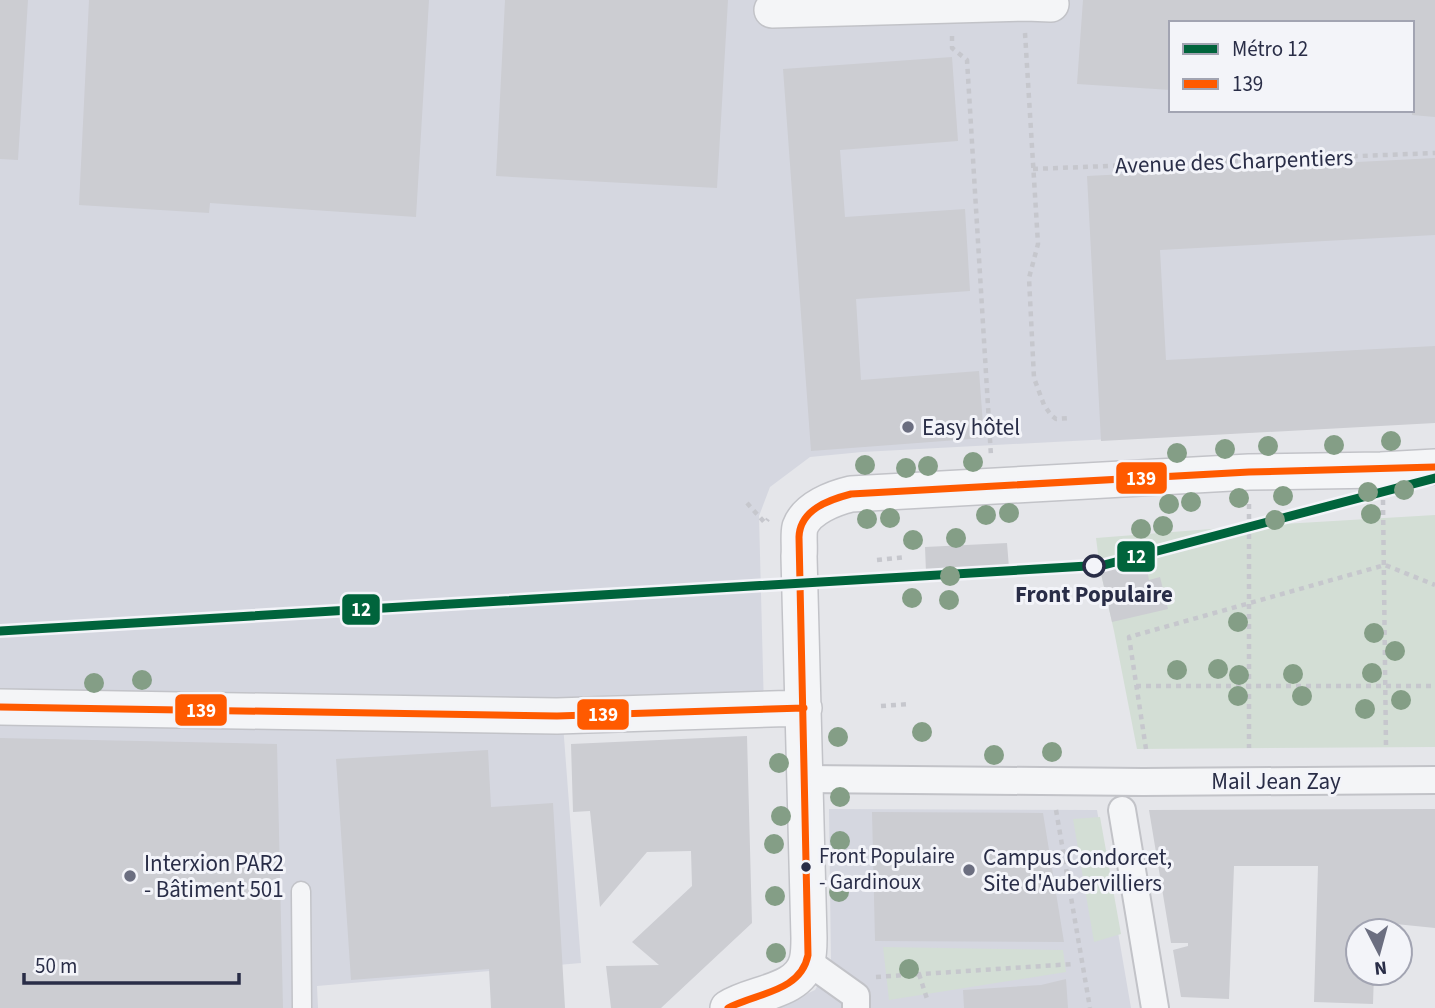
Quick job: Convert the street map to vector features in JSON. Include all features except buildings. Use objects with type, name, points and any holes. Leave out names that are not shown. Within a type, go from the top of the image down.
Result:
[{"type":"street","points":[[772,10],[1051,4]]},
{"type":"street","points":[[728,1008],[748,997],[790,984],[800,976],[807,961],[809,938],[800,526],[814,509],[851,494],[1075,480],[1435,467]]},
{"type":"street","points":[[0,707],[557,716],[804,708]]},
{"type":"street","name":"Mail Jean Zay","points":[[806,779],[1435,780]]},
{"type":"street","points":[[1122,810],[1155,1008]]},
{"type":"street","points":[[807,961],[856,996],[856,1008]]},
{"type":"lane","points":[[301,891],[302,1008]]},
{"type":"path","points":[[951,6],[952,48],[967,60],[992,458]]},
{"type":"path","points":[[1025,32],[1038,244],[1029,278],[1034,378],[1044,405],[1051,415],[1056,419],[1070,418]]},
{"type":"path","name":"Avenue des Charpentiers","points":[[1032,169],[1435,153]]},
{"type":"path","points":[[1384,518],[1386,747]]},
{"type":"path","points":[[1248,526],[1249,748]]},
{"type":"path","points":[[877,559],[906,557]]},
{"type":"path","points":[[1146,749],[1129,637],[1384,565],[1435,585]]},
{"type":"path","points":[[1136,687],[1435,686]]},
{"type":"path","points":[[881,706],[910,704]]},
{"type":"path","points":[[1056,810],[1090,1008]]},
{"type":"path","points":[[875,977],[1073,964]]},
{"type":"path","points":[[919,974],[928,1002]]},
{"type":"shaded area","points":[[0,0],[1435,0],[1435,422],[810,457],[770,487],[759,516],[764,710],[563,724],[581,963],[317,986],[318,1008],[0,1008]]},
{"type":"shaded area","points":[[1435,515],[1435,747],[1137,749],[1096,538]]},
{"type":"shaded area","name":"Campus Condorcet, Site d'Aubervilliers","points":[[829,809],[1097,810],[1131,1008],[753,1008],[802,996],[815,990],[831,963]]},
{"type":"shaded area","points":[[1100,817],[1121,934],[1094,942],[1073,819]]},
{"type":"shaded area","points":[[883,947],[1063,950],[1066,972],[889,1000]]},
{"type":"metro line","name":"12","points":[[0,631],[1104,565],[1435,478]]},
{"type":"transit line","name":"139","points":[[728,1008],[787,984],[804,967],[808,955],[799,537],[804,520],[810,513],[833,499],[851,494],[1249,472],[1435,467]]},
{"type":"transit line","name":"139","points":[[0,707],[557,716],[804,708]]},
{"type":"place","name":"Easy hôtel","points":[[908,427]]},
{"type":"place","name":"Front Populaire","points":[[1094,566]]},
{"type":"place","name":"Front Populaire - Gardinoux","points":[[806,867]]},
{"type":"place","name":"Campus Condorcet, Site d'Aubervilliers","points":[[969,870]]},
{"type":"place","name":"Interxion PAR2 - Bâtiment 501","points":[[130,876]]}]
